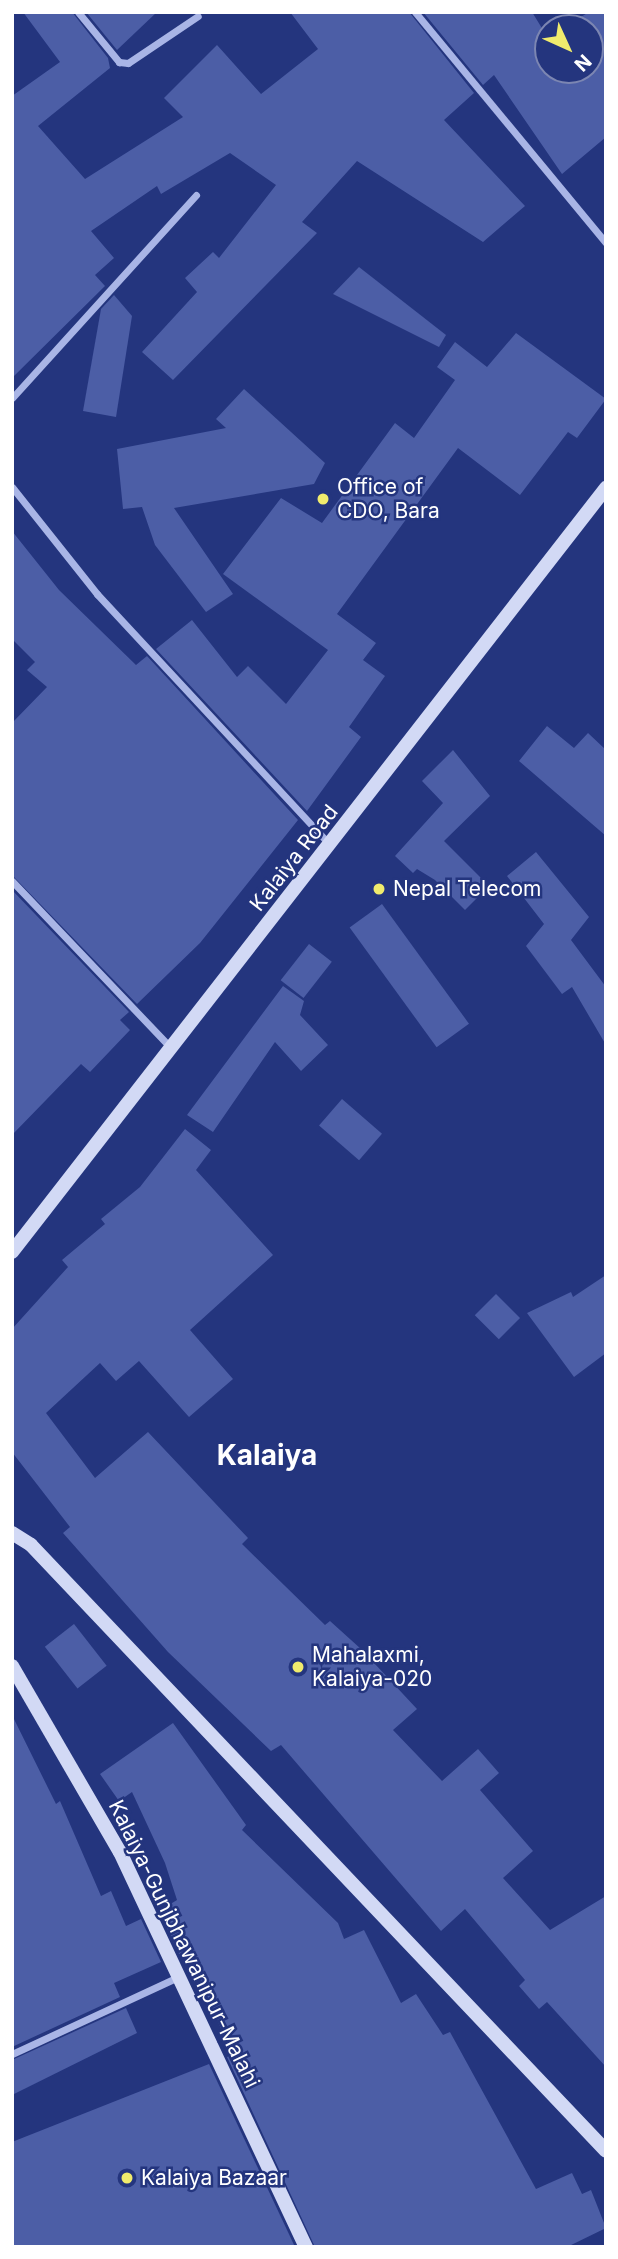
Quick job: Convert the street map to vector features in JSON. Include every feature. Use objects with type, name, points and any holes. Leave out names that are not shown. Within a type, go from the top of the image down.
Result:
[{"type":"main road","name":"Kalaiya Road","points":[[12,1252],[174,1050],[606,488]]},
{"type":"main road","points":[[12,1533],[31,1545],[606,2151]]},
{"type":"main road","name":"Kalaiya-Gunjbhawanipur-Malahi","points":[[12,1665],[120,1852],[306,2247]]},
{"type":"street","points":[[78,12],[119,62],[128,63],[198,16]]},
{"type":"street","points":[[415,12],[606,243]]},
{"type":"street","points":[[12,398],[196,195]]},
{"type":"street","points":[[12,487],[97,594],[331,845]]},
{"type":"street","points":[[12,881],[174,1050]]},
{"type":"street","points":[[12,2054],[179,1977]]},
{"type":"building","points":[[23,12],[72,12],[108,58],[110,68],[38,126],[85,179],[183,117],[164,98],[217,45],[261,94],[318,49],[290,12],[409,12],[474,93],[444,120],[525,206],[483,242],[357,161],[302,222],[317,233],[173,380],[142,352],[197,292],[185,278],[213,252],[219,258],[276,185],[230,153],[161,194],[157,186],[91,231],[114,258],[95,275],[105,286],[12,378],[12,96],[60,62]]},
{"type":"building","points":[[86,12],[157,12],[117,50]]},
{"type":"building","points":[[423,12],[532,12],[534,84],[604,84],[604,14],[586,14],[606,12],[606,137],[562,174],[494,75],[483,85]]},
{"type":"building","points":[[359,267],[446,335],[439,347],[333,294]]},
{"type":"building","points":[[114,295],[132,316],[116,417],[83,411],[101,309]]},
{"type":"building","points":[[516,333],[606,399],[577,438],[568,432],[520,495],[458,448],[337,614],[376,643],[363,660],[385,676],[349,727],[361,737],[307,811],[156,649],[192,620],[237,677],[248,666],[286,704],[328,650],[223,574],[281,498],[322,523],[395,423],[414,438],[455,380],[437,367],[455,342],[487,367]]},
{"type":"building","points":[[244,389],[325,463],[314,484],[174,508],[233,594],[206,612],[155,545],[142,507],[123,509],[117,449],[226,428],[216,419]]},
{"type":"building","points":[[12,531],[59,590],[136,665],[147,656],[298,820],[200,943],[137,1004],[12,875],[12,723],[47,687],[27,670],[35,662],[12,639]]},
{"type":"building","points":[[547,726],[574,748],[588,733],[606,750],[606,836],[519,761]]},
{"type":"building","points":[[453,750],[490,796],[444,841],[489,886],[465,910],[435,880],[417,869],[413,873],[395,856],[443,803],[422,781]]},
{"type":"building","points":[[536,852],[589,917],[571,940],[606,987],[606,1045],[572,987],[562,994],[526,946],[544,924],[507,876]]},
{"type":"building","points":[[12,890],[129,1012],[120,1020],[130,1030],[90,1072],[81,1064],[12,1135]]},
{"type":"building","points":[[382,904],[469,1024],[437,1047],[350,928]]},
{"type":"building","points":[[309,944],[332,962],[304,998],[281,980]]},
{"type":"building","points":[[283,986],[304,1001],[300,1015],[328,1045],[301,1071],[275,1042],[213,1132],[187,1115]]},
{"type":"building","points":[[342,1099],[382,1134],[359,1160],[319,1125]]},
{"type":"building","points":[[185,1129],[211,1150],[196,1170],[273,1255],[190,1330],[233,1379],[189,1417],[139,1361],[116,1381],[100,1363],[46,1413],[95,1478],[148,1432],[248,1538],[242,1544],[325,1625],[330,1621],[361,1649],[417,1709],[393,1730],[442,1781],[478,1749],[499,1773],[480,1790],[533,1851],[503,1878],[550,1930],[606,1896],[606,2067],[547,2002],[539,2009],[519,1986],[525,1980],[465,1909],[441,1931],[281,1745],[271,1751],[168,1652],[63,1533],[70,1527],[12,1452],[12,1329],[68,1267],[62,1260],[105,1224],[101,1219],[140,1187]]},
{"type":"building","points":[[606,1275],[606,1353],[574,1377],[527,1313],[571,1292],[573,1297]]},
{"type":"building","points":[[496,1294],[520,1318],[499,1339],[475,1315]]},
{"type":"building","points":[[74,1624],[107,1666],[77,1689],[45,1647]]},
{"type":"building","points":[[12,1715],[56,1804],[60,1801],[101,1896],[111,1891],[126,1926],[141,1919],[161,1962],[114,1983],[120,1997],[12,2047]]},
{"type":"building","points":[[173,1723],[246,1825],[242,1830],[338,1923],[344,1939],[364,1930],[401,2003],[416,1994],[443,2035],[450,2032],[536,2189],[572,2173],[582,2194],[591,2190],[606,2228],[567,2247],[315,2247],[227,2057],[232,2055],[188,1950],[179,1954],[159,1911],[177,1900],[165,1863],[132,1792],[119,1801],[100,1774]]},
{"type":"building","points":[[126,2008],[137,2033],[12,2095],[12,2060]]},
{"type":"building","name":"Kalaiya Bazaar","points":[[209,2064],[295,2247],[12,2247],[12,2142]]},
{"type":"place","name":"Office of CDO, Bara","points":[[323,499]]},
{"type":"place","name":"Nepal Telecom","points":[[379,889]]},
{"type":"place","name":"Mahalaxmi, Kalaiya-020","points":[[298,1667]]},
{"type":"place","name":"Kalaiya Bazaar","points":[[127,2178]]},
{"type":"district","name":"Kalaiya","points":[[267,1455]]}]
